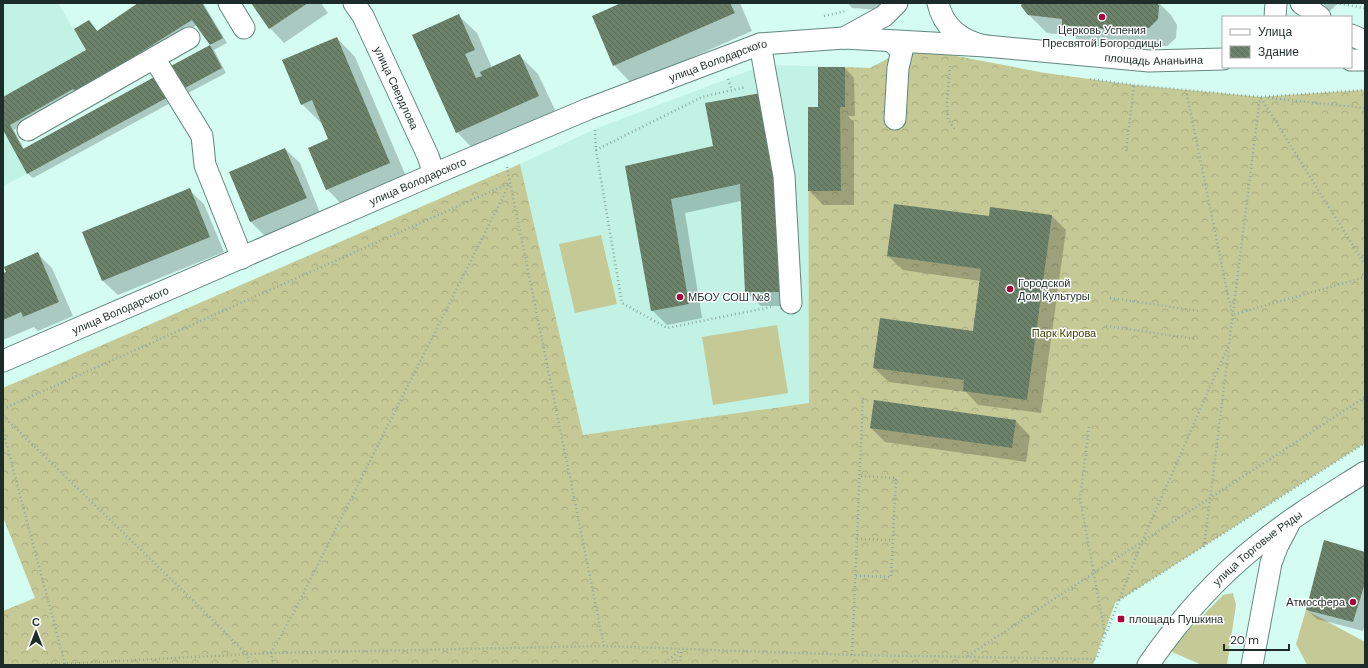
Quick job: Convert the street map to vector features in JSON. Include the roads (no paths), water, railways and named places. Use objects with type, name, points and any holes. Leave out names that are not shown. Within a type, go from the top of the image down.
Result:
[{"type":"street","points":[[229,3],[244,28]]},
{"type":"street","name":"улица Свердлова","points":[[354,3],[363,16],[428,156],[434,174]]},
{"type":"street","name":"улица Володарского","points":[[844,38],[884,16],[897,3]]},
{"type":"street","name":"площадь Ананьина","points":[[938,3],[942,16],[953,31],[968,41],[986,46],[1149,61],[1222,59]]},
{"type":"street","points":[[1275,16],[1276,3]]},
{"type":"street","points":[[1301,3],[1319,16]]},
{"type":"street","points":[[1352,35],[1365,41]]},
{"type":"street","points":[[28,130],[189,38]]},
{"type":"street","name":"улица Володарского","points":[[3,361],[434,174],[588,109],[760,44],[844,38],[892,42],[986,46]]},
{"type":"street","points":[[892,42],[902,51],[898,68],[895,119]]},
{"type":"street","points":[[760,44],[784,176],[791,303]]},
{"type":"street","points":[[154,58],[202,136],[205,165],[242,258]]},
{"type":"street","points":[[1352,60],[1365,60]]},
{"type":"street","points":[[1293,519],[1365,472]]},
{"type":"street","name":"улица Торговые Ряды","points":[[1254,660],[1271,562],[1282,536],[1293,519]]},
{"type":"street","name":"улица Торговые Ряды","points":[[1148,665],[1183,619],[1211,587],[1259,544],[1293,519]]},
{"type":"place","name":"Церковь Успения Пресвятой Богородицы","points":[[1102,17]]},
{"type":"place","name":"Городской Дом Культуры","points":[[1010,289]]},
{"type":"place","name":"МБОУ СОШ №8","points":[[680,297]]},
{"type":"place","name":"Атмосфера","points":[[1353,602]]},
{"type":"place","name":"площадь Пушкина","points":[[1121,619]]},
{"type":"park label","name":"Парк Кирова","points":[[1064,333]]}]
